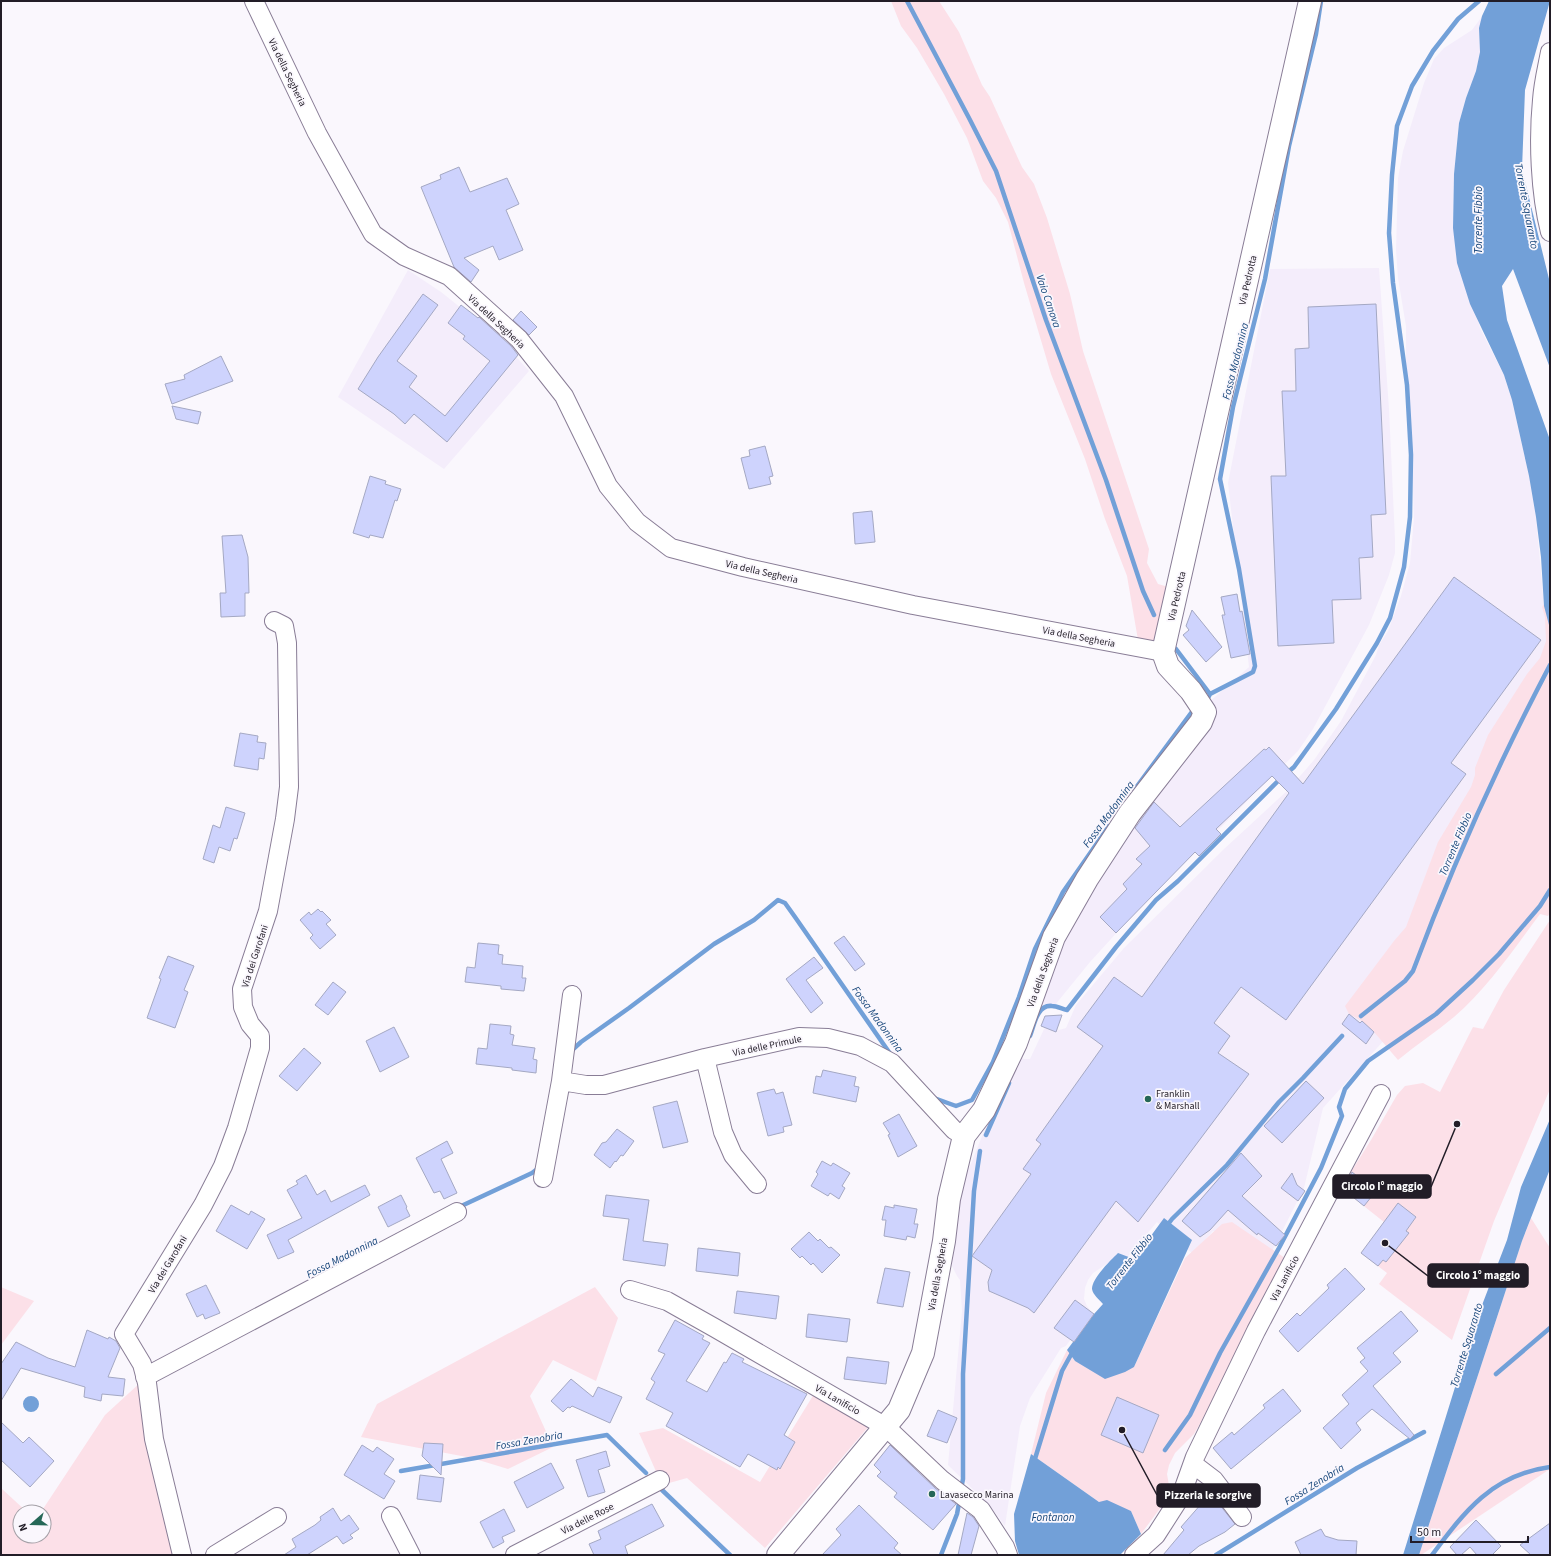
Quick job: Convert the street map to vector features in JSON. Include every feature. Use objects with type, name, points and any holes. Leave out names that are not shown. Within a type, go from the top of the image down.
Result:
[{"type":"street","name":"Via della Segheria","points":[[254,1],[318,133],[373,234],[404,256],[449,276],[519,339],[564,396],[608,486],[637,522],[671,548],[743,567],[912,605],[1163,652],[1168,666],[1191,691],[1205,712],[1201,722],[1130,813],[1087,880],[1054,936],[1016,1043],[984,1110],[964,1136],[949,1199],[944,1241],[923,1353],[899,1410],[778,1555]]},
{"type":"street","name":"Via Pedrotta","points":[[1163,652],[1310,1]]},
{"type":"street","points":[[1550,52],[1542,100],[1540,131],[1541,171],[1550,232]]},
{"type":"street","name":"Via dei Garofani","points":[[182,1555],[154,1440],[142,1364],[124,1334],[203,1205],[223,1166],[238,1128],[260,1048],[260,1036],[250,1024],[243,1007],[242,989],[268,911],[285,819],[289,787],[287,643],[284,626],[274,621]]},
{"type":"street","points":[[543,1178],[561,1081],[572,995]]},
{"type":"street","name":"Via delle Primule","points":[[561,1081],[586,1086],[604,1085],[705,1058],[799,1037],[828,1038],[860,1046],[892,1063],[954,1130],[964,1136]]},
{"type":"street","points":[[705,1058],[722,1132],[733,1155],[756,1184]]},
{"type":"street","name":"Via Lanificio","points":[[1134,1555],[1156,1535],[1181,1496],[1193,1464],[1256,1331],[1381,1094]]},
{"type":"street","points":[[145,1377],[457,1212]]},
{"type":"street","name":"Via Lanificio","points":[[630,1290],[667,1301],[886,1427],[942,1480],[981,1510],[1005,1547],[1008,1555]]},
{"type":"street","points":[[1193,1464],[1214,1480],[1242,1517]]},
{"type":"street","name":"Via delle Rose","points":[[515,1555],[660,1480]]},
{"type":"street","points":[[391,1516],[411,1555]]},
{"type":"street","points":[[215,1555],[277,1517]]},
{"type":"shaded area","points":[[891,1],[939,1],[959,32],[982,85],[990,97],[1022,167],[1034,184],[1047,218],[1070,294],[1083,351],[1149,549],[1147,563],[1158,584],[1179,590],[1166,649],[1138,640],[1127,576],[1105,519],[1085,459],[1051,374],[1024,283],[1008,222],[996,198],[983,181],[967,138],[944,94],[917,48],[901,26]]},
{"type":"shaded area","points":[[1483,15],[1479,28],[1480,52],[1476,71],[1459,123],[1454,174],[1453,228],[1480,328],[1504,375],[1512,400],[1529,476],[1536,517],[1544,606],[1549,638],[1386,1038],[1323,1108],[1304,1188],[1268,1259],[1213,1231],[1193,1254],[1157,1222],[1119,1267],[1108,1263],[1093,1273],[1085,1288],[1084,1299],[1091,1311],[1066,1346],[1061,1348],[1030,1398],[1020,1426],[1005,1526],[990,1506],[948,1465],[962,1311],[960,1280],[952,1266],[952,1252],[959,1218],[957,1202],[997,1099],[1017,1053],[1024,1059],[1030,1059],[1045,1027],[1052,1026],[1059,1030],[1066,1028],[1076,1005],[1124,948],[1224,849],[1288,790],[1314,760],[1341,721],[1376,655],[1379,645],[1388,631],[1401,596],[1410,563],[1414,518],[1411,431],[1406,371],[1406,326],[1398,278],[1396,250],[1398,178],[1403,151],[1424,83],[1434,59],[1444,48],[1472,30]]},
{"type":"shaded area","points":[[1379,268],[1389,409],[1395,553],[1389,575],[1369,625],[1313,729],[1298,751],[1141,906],[1090,962],[1055,1005],[1048,1007],[1036,1003],[1087,891],[1208,703],[1249,667],[1228,483],[1270,269]]},
{"type":"shaded area","points":[[408,270],[441,292],[500,339],[529,371],[444,469],[338,397]]},
{"type":"shaded area","points":[[1550,596],[1550,913],[1548,916],[1540,914],[1500,968],[1466,1006],[1447,1023],[1398,1060],[1374,1032],[1362,1021],[1349,1014],[1345,1006],[1406,927],[1438,842],[1471,787],[1475,775],[1475,768],[1488,735],[1527,674],[1540,658],[1546,641],[1545,617],[1542,607]]},
{"type":"shaded area","points":[[1550,920],[1550,1089],[1494,1221],[1452,1340],[1379,1284],[1387,1273],[1361,1253],[1384,1222],[1341,1188],[1397,1095],[1405,1086],[1423,1083],[1440,1092],[1473,1027],[1483,1029],[1504,990]]},
{"type":"shaded area","points":[[1531,1218],[1550,1248],[1550,1469],[1419,1555],[1522,1241]]},
{"type":"shaded area","points":[[1232,1222],[1285,1258],[1202,1420],[1194,1434],[1175,1453],[1169,1465],[1167,1474],[1170,1491],[1167,1499],[1141,1534],[1131,1511],[1099,1502],[1031,1454],[1046,1393],[1067,1350],[1075,1361],[1134,1367],[1185,1258],[1222,1224]]},
{"type":"shaded area","points":[[1,1287],[34,1301],[1,1345]]},
{"type":"shaded area","points":[[595,1287],[618,1318],[596,1381],[553,1360],[530,1396],[553,1447],[508,1469],[472,1458],[361,1437],[377,1404]]},
{"type":"shaded area","points":[[141,1382],[178,1555],[1,1555],[1,1488],[18,1504],[12,1504],[12,1544],[52,1544],[52,1504],[46,1504],[105,1415]]},
{"type":"shaded area","points":[[814,1394],[869,1426],[765,1548],[687,1478],[662,1485],[639,1433],[663,1428],[760,1482]]},
{"type":"water","name":"Torrente Squaranto","points":[[1489,1],[1550,1],[1525,90],[1522,169],[1550,283],[1550,368],[1513,269],[1502,286],[1507,320],[1550,440],[1549,638],[1549,625],[1544,606],[1541,557],[1536,517],[1529,476],[1512,400],[1504,375],[1470,304],[1457,263],[1453,228],[1454,174],[1459,123],[1476,71],[1480,52],[1479,28],[1482,16]]},
{"type":"water","points":[[1550,1119],[1550,1169],[1522,1241],[1419,1555],[1403,1555],[1474,1326],[1507,1240],[1521,1187]]},
{"type":"water","points":[[1164,1218],[1192,1240],[1134,1367],[1105,1379],[1075,1361],[1067,1350],[1103,1304],[1092,1289],[1098,1275],[1118,1253],[1134,1259]]},
{"type":"water","points":[[28,1396],[34,1396],[39,1401],[37,1410],[34,1412],[28,1412],[23,1407],[23,1401]]},
{"type":"water","name":"Fontanon","points":[[1031,1454],[1099,1502],[1107,1500],[1131,1511],[1141,1534],[1120,1555],[1019,1555],[1015,1541],[1014,1514]]},
{"type":"building","points":[[459,167],[470,192],[507,178],[519,204],[506,210],[523,250],[499,260],[493,246],[464,258],[479,270],[471,282],[454,267],[421,187],[441,179],[440,175]]},
{"type":"building","points":[[423,294],[438,305],[397,361],[417,376],[409,387],[445,416],[490,361],[463,339],[465,336],[448,323],[461,305],[478,318],[479,317],[511,346],[518,355],[447,442],[414,414],[405,424],[394,414],[358,389],[378,357]]},
{"type":"building","points":[[1376,304],[1386,514],[1371,515],[1373,557],[1359,558],[1361,599],[1332,600],[1334,643],[1278,646],[1271,476],[1286,476],[1282,391],[1296,391],[1295,349],[1309,348],[1308,307]]},
{"type":"building","points":[[521,311],[537,327],[529,335],[513,320]]},
{"type":"building","points":[[221,356],[233,381],[172,404],[165,384],[185,379],[184,375]]},
{"type":"building","points":[[172,406],[201,412],[198,424],[176,419]]},
{"type":"building","points":[[765,446],[773,476],[769,477],[771,484],[749,489],[741,458],[750,456],[749,450]]},
{"type":"building","points":[[370,476],[386,481],[385,484],[401,489],[397,501],[395,500],[383,538],[370,535],[369,538],[353,533]]},
{"type":"building","points":[[872,511],[875,542],[855,544],[853,513]]},
{"type":"building","points":[[242,535],[248,557],[249,593],[245,593],[245,616],[221,617],[220,593],[226,593],[222,536]]},
{"type":"building","points":[[1454,577],[1541,640],[1451,763],[1466,774],[1286,1020],[1241,987],[1214,1023],[1230,1036],[1218,1053],[1249,1074],[1138,1222],[1116,1201],[1034,1313],[1028,1308],[989,1291],[988,1282],[992,1270],[972,1256],[1031,1174],[1023,1169],[1041,1144],[1036,1140],[1103,1046],[1077,1027],[1114,977],[1142,997],[1289,793],[1272,776],[1216,829],[1221,834],[1199,856],[1195,852],[1116,933],[1100,917],[1127,889],[1123,884],[1142,864],[1136,859],[1150,846],[1135,828],[1154,802],[1180,827],[1264,749],[1266,750],[1269,747],[1303,784]]},
{"type":"building","points":[[1237,594],[1240,612],[1242,611],[1250,654],[1231,658],[1222,615],[1225,615],[1221,597]]},
{"type":"building","points":[[1192,610],[1222,647],[1206,662],[1183,635],[1189,630],[1186,626]]},
{"type":"building","points":[[240,733],[258,736],[257,742],[266,743],[264,759],[259,758],[258,770],[234,766]]},
{"type":"building","points":[[226,807],[245,813],[237,839],[234,838],[230,851],[219,847],[214,863],[203,859],[213,825],[220,828]]},
{"type":"building","points":[[318,909],[331,920],[326,924],[336,935],[320,949],[310,938],[313,935],[300,920],[309,912],[311,915]]},
{"type":"building","points":[[844,936],[865,964],[855,971],[834,943]]},
{"type":"building","points":[[478,943],[499,945],[498,954],[503,955],[502,964],[523,966],[522,978],[526,978],[524,991],[501,989],[501,986],[465,982],[467,967],[475,968]]},
{"type":"building","points":[[168,956],[194,966],[184,990],[188,992],[175,1028],[147,1018],[161,979],[159,978]]},
{"type":"building","points":[[814,957],[823,968],[806,980],[823,1003],[811,1013],[786,979]]},
{"type":"building","points":[[333,982],[346,992],[328,1015],[315,1005]]},
{"type":"building","points":[[1349,1014],[1360,1023],[1362,1021],[1374,1032],[1366,1044],[1342,1024]]},
{"type":"building","points":[[1062,1015],[1056,1032],[1041,1026],[1045,1016]]},
{"type":"building","points":[[490,1024],[511,1026],[510,1034],[514,1035],[512,1045],[535,1048],[533,1059],[537,1060],[536,1073],[512,1070],[512,1068],[476,1064],[478,1048],[487,1049]]},
{"type":"building","points":[[394,1027],[409,1057],[380,1072],[366,1041]]},
{"type":"building","points":[[304,1048],[321,1063],[297,1091],[279,1076]]},
{"type":"building","points":[[823,1070],[856,1077],[854,1086],[859,1087],[856,1102],[813,1093],[816,1076],[821,1077]]},
{"type":"building","points":[[1306,1081],[1324,1098],[1282,1143],[1264,1126]]},
{"type":"building","points":[[774,1089],[776,1094],[783,1092],[792,1125],[783,1127],[784,1132],[768,1136],[757,1093]]},
{"type":"building","points":[[677,1101],[688,1142],[663,1148],[653,1107]]},
{"type":"building","points":[[899,1114],[917,1146],[898,1157],[888,1135],[890,1134],[883,1123]]},
{"type":"building","points":[[617,1129],[634,1141],[623,1156],[621,1155],[610,1168],[594,1155],[602,1143],[606,1142]]},
{"type":"building","points":[[447,1141],[453,1153],[441,1159],[457,1193],[444,1199],[440,1191],[434,1193],[416,1158]]},
{"type":"building","points":[[1241,1153],[1262,1176],[1242,1196],[1285,1235],[1276,1246],[1258,1233],[1257,1235],[1228,1210],[1210,1230],[1200,1237],[1182,1221]]},
{"type":"building","points":[[822,1161],[831,1166],[833,1163],[850,1173],[842,1186],[845,1188],[839,1199],[830,1193],[828,1196],[811,1186],[818,1174],[816,1172]]},
{"type":"building","points":[[1352,1172],[1376,1191],[1364,1206],[1343,1189]]},
{"type":"building","points":[[1292,1173],[1297,1185],[1305,1191],[1298,1201],[1281,1188]]},
{"type":"building","points":[[306,1175],[317,1195],[325,1190],[331,1202],[365,1185],[370,1195],[288,1240],[294,1252],[278,1259],[267,1235],[302,1218],[287,1190],[298,1184],[296,1181]]},
{"type":"building","points":[[401,1195],[410,1216],[388,1227],[378,1207]]},
{"type":"building","points":[[606,1195],[649,1200],[643,1241],[668,1244],[665,1266],[623,1260],[629,1219],[603,1216]]},
{"type":"building","points":[[1398,1203],[1416,1217],[1406,1231],[1409,1233],[1386,1262],[1383,1260],[1378,1266],[1361,1253]]},
{"type":"building","points":[[231,1205],[249,1215],[251,1211],[265,1219],[247,1249],[216,1231]]},
{"type":"building","points":[[894,1205],[917,1209],[914,1224],[918,1224],[915,1238],[907,1236],[906,1240],[884,1236],[886,1220],[882,1220],[885,1206],[894,1208]]},
{"type":"building","points":[[809,1232],[818,1241],[820,1239],[829,1248],[831,1247],[840,1255],[822,1273],[813,1263],[811,1265],[802,1256],[800,1258],[791,1249]]},
{"type":"building","points":[[698,1248],[740,1253],[738,1276],[696,1271]]},
{"type":"building","points":[[885,1268],[910,1272],[903,1307],[877,1303]]},
{"type":"building","points":[[1345,1268],[1365,1289],[1298,1352],[1279,1331],[1297,1313],[1300,1316],[1329,1288],[1327,1285]]},
{"type":"building","points":[[206,1285],[220,1313],[205,1319],[203,1314],[197,1317],[186,1294]]},
{"type":"building","points":[[737,1291],[779,1296],[776,1319],[734,1313]]},
{"type":"building","points":[[1075,1300],[1094,1314],[1074,1342],[1054,1328]]},
{"type":"building","points":[[1401,1311],[1418,1331],[1393,1353],[1401,1362],[1373,1386],[1414,1435],[1410,1439],[1372,1409],[1356,1423],[1361,1430],[1341,1449],[1323,1428],[1349,1404],[1342,1395],[1368,1371],[1360,1362],[1365,1358],[1357,1348]]},
{"type":"building","points":[[808,1314],[850,1319],[847,1342],[806,1337]]},
{"type":"building","points":[[675,1320],[704,1336],[702,1339],[710,1343],[686,1381],[707,1392],[724,1362],[726,1363],[732,1353],[744,1359],[742,1362],[807,1394],[784,1435],[795,1442],[780,1469],[778,1467],[777,1470],[748,1454],[740,1467],[666,1426],[673,1413],[646,1399],[655,1382],[651,1379],[665,1354],[658,1351]]},
{"type":"building","points":[[87,1330],[108,1339],[109,1337],[116,1341],[120,1348],[108,1377],[125,1379],[123,1396],[102,1394],[101,1401],[84,1397],[85,1387],[21,1368],[1,1401],[1,1364],[16,1342],[48,1358],[75,1367]]},
{"type":"building","points":[[847,1357],[889,1362],[886,1384],[844,1379]]},
{"type":"building","points":[[571,1379],[593,1397],[598,1387],[622,1397],[610,1423],[572,1406],[570,1408],[568,1407],[563,1412],[551,1401]]},
{"type":"building","points":[[1283,1389],[1301,1411],[1231,1469],[1213,1448],[1232,1432],[1234,1435],[1265,1408],[1263,1405]]},
{"type":"building","points":[[1117,1397],[1159,1415],[1143,1453],[1101,1435]]},
{"type":"building","points":[[938,1410],[957,1418],[947,1443],[927,1436]]},
{"type":"building","points":[[1,1422],[23,1443],[29,1437],[54,1461],[30,1487],[1,1460]]},
{"type":"building","points":[[424,1443],[443,1444],[441,1475],[422,1456]]},
{"type":"building","points":[[362,1445],[373,1452],[377,1447],[394,1459],[384,1474],[395,1481],[384,1499],[344,1475]]},
{"type":"building","points":[[890,1445],[935,1488],[956,1504],[933,1530],[894,1497],[897,1493],[877,1476],[881,1472],[874,1465]]},
{"type":"building","points":[[606,1451],[610,1466],[598,1470],[605,1492],[588,1497],[576,1460]]},
{"type":"building","points":[[551,1463],[564,1488],[527,1508],[514,1482]]},
{"type":"building","points":[[420,1475],[444,1478],[441,1502],[417,1499]]},
{"type":"building","points":[[1211,1494],[1235,1524],[1225,1532],[1199,1546],[1188,1555],[1163,1555],[1184,1530],[1181,1527]]},
{"type":"building","points":[[652,1504],[664,1526],[625,1546],[628,1555],[594,1555],[589,1544],[601,1539],[598,1531]]},
{"type":"building","points":[[859,1505],[898,1543],[894,1548],[902,1555],[822,1555],[841,1535],[836,1529]]},
{"type":"building","points":[[333,1508],[341,1521],[349,1515],[359,1529],[350,1535],[353,1538],[343,1544],[337,1536],[307,1555],[284,1555],[296,1547],[292,1539],[315,1525],[321,1520],[320,1517]]},
{"type":"building","points":[[504,1509],[515,1531],[502,1537],[504,1542],[493,1548],[480,1522]]},
{"type":"building","points":[[967,1513],[973,1517],[979,1526],[971,1555],[958,1555]]},
{"type":"building","points":[[1476,1520],[1501,1546],[1492,1555],[1477,1555],[1470,1547],[1461,1555],[1457,1555],[1450,1547]]},
{"type":"building","points":[[1550,1523],[1550,1555],[1531,1555],[1520,1545]]},
{"type":"building","points":[[1321,1529],[1325,1536],[1338,1540],[1357,1541],[1356,1555],[1301,1555],[1295,1542]]},
{"type":"waterway","name":"Vaio Canova","points":[[907,1],[996,171],[1046,320],[1106,480],[1143,591],[1154,615]]},
{"type":"waterway","name":"Fossa Madonnina","points":[[1207,700],[1210,694],[1253,672],[1255,666],[1239,569],[1220,479],[1233,407],[1265,279],[1289,146],[1316,34],[1321,1]]},
{"type":"waterway","points":[[1287,773],[1294,767],[1336,709],[1377,643],[1390,618],[1404,567],[1410,517],[1411,455],[1407,385],[1393,283],[1389,233],[1392,175],[1397,126],[1412,86],[1433,51],[1458,19],[1479,1]]},
{"type":"waterway","name":"Vaio Canova","points":[[1176,649],[1210,694]]},
{"type":"waterway","name":"Torrente Fibbio","points":[[1361,1016],[1405,981],[1413,971],[1460,854],[1494,778],[1550,665]]},
{"type":"waterway","name":"Fossa Madonnina","points":[[1135,789],[1191,713]]},
{"type":"waterway","points":[[1030,1036],[1037,1016],[1043,1008],[1047,1006],[1056,1006],[1067,1010],[1116,947],[1156,900],[1178,881],[1281,778]]},
{"type":"waterway","name":"Fossa Madonnina","points":[[934,1098],[956,1106],[972,1100],[993,1062],[1019,997],[1035,949],[1063,892],[1109,826]]},
{"type":"waterway","points":[[1165,1450],[1190,1415],[1220,1353],[1279,1248],[1321,1168],[1342,1116],[1339,1107],[1345,1089],[1368,1061],[1436,1014],[1473,980],[1499,954],[1540,906],[1550,890]]},
{"type":"waterway","name":"Fossa Madonnina","points":[[570,1052],[581,1042],[714,944],[754,920],[778,900],[785,903],[891,1055]]},
{"type":"waterway","name":"Torrente Fibbio","points":[[1166,1227],[1172,1219],[1227,1165],[1279,1102],[1342,1036]]},
{"type":"waterway","points":[[986,1135],[1009,1083]]},
{"type":"waterway","points":[[961,1489],[963,1479],[963,1374],[974,1191],[980,1151]]},
{"type":"waterway","name":"Fossa Madonnina","points":[[457,1208],[532,1173],[540,1167]]},
{"type":"waterway","name":"Fossa Zenobria","points":[[1496,1374],[1550,1328]]},
{"type":"waterway","name":"Torrente Fibbio","points":[[1034,1462],[1062,1371],[1073,1351]]},
{"type":"waterway","name":"Fossa Zenobria","points":[[1216,1555],[1357,1468],[1424,1432]]},
{"type":"waterway","name":"Fossa Zenobria","points":[[401,1471],[607,1435],[646,1473]]},
{"type":"waterway","points":[[1432,1555],[1469,1510],[1496,1487],[1512,1478],[1530,1471],[1550,1467]]},
{"type":"waterway","name":"Fossa Zenobria","points":[[662,1490],[730,1555]]},
{"type":"waterway","points":[[941,1555],[957,1514],[960,1498]]},
{"type":"place","name":"Franklin & Marshall","points":[[1148,1099]]},
{"type":"place","name":"Circolo I° maggio","points":[[1457,1124]]},
{"type":"place","name":"Circolo 1° maggio","points":[[1385,1243]]},
{"type":"place","name":"Pizzeria le sorgive","points":[[1122,1430]]},
{"type":"place","name":"Lavasecco Marina","points":[[932,1494]]}]
